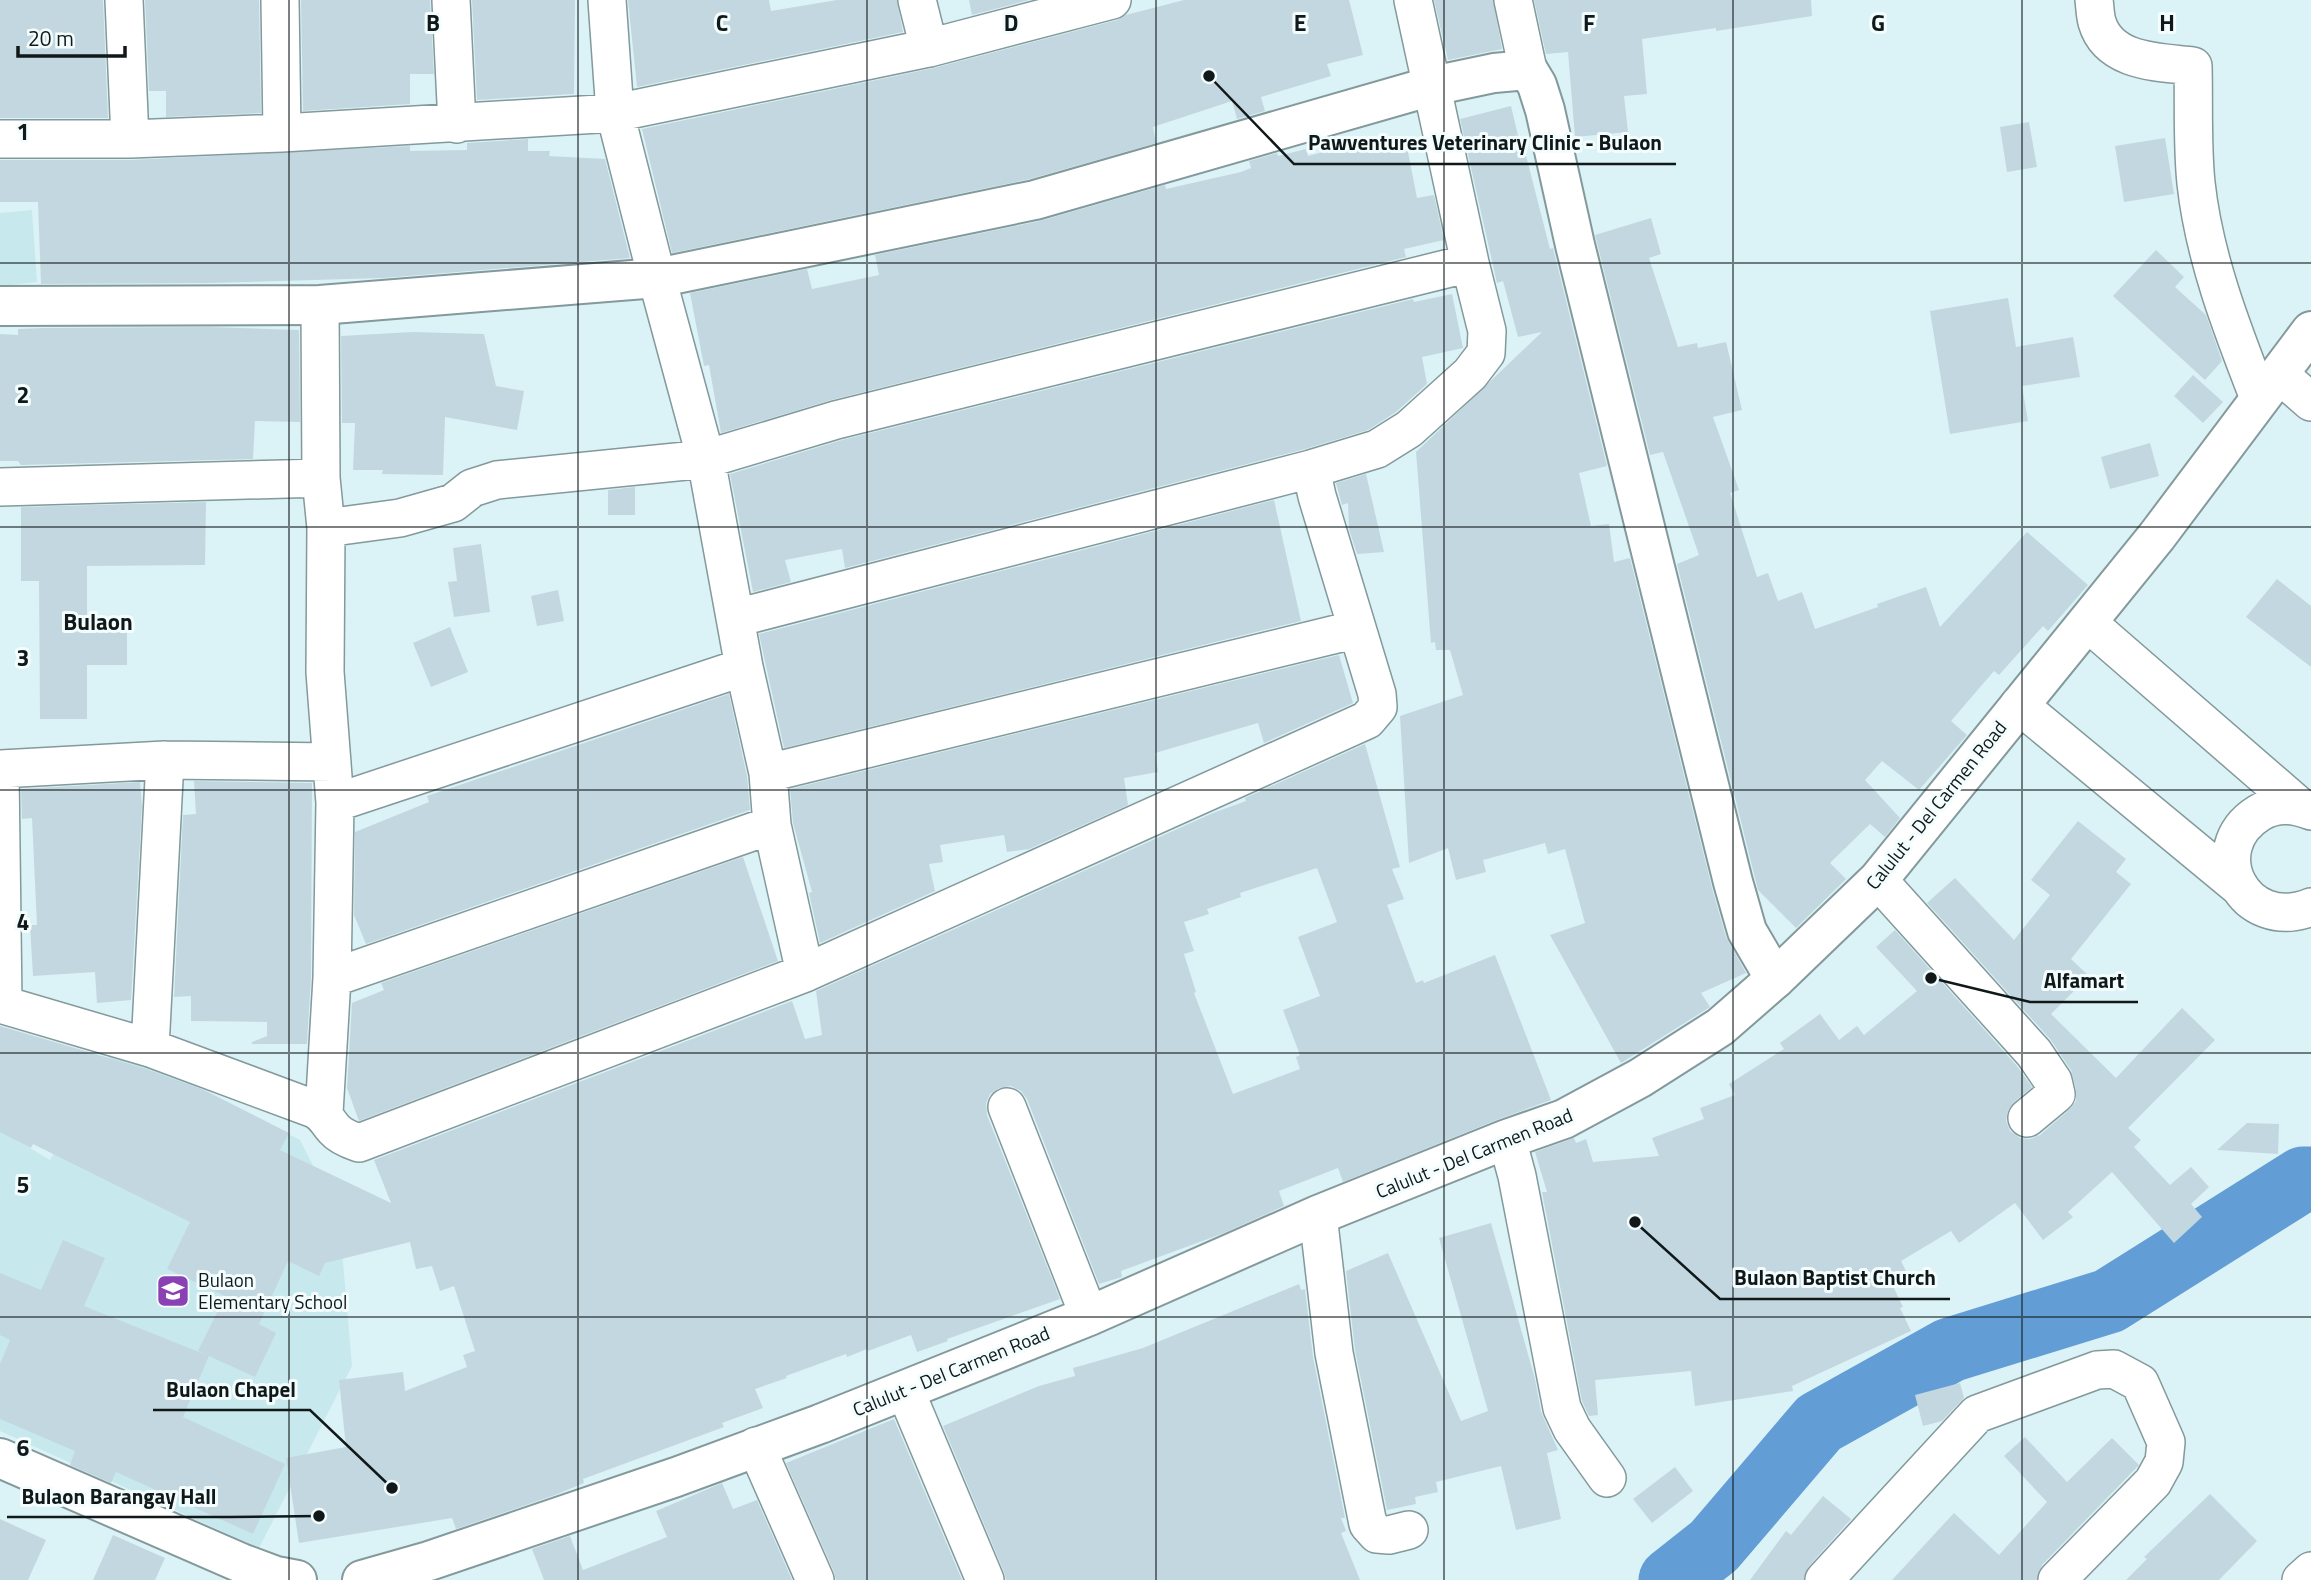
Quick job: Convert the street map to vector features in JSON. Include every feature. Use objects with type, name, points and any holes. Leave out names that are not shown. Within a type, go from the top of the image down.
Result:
[{"type":"main road","points":[[0,306],[320,305],[657,278],[1035,200],[1432,86],[1494,73],[1528,70],[1537,85],[1545,110],[1575,245],[1733,882],[1747,931],[1775,979]]},
{"type":"main road","name":"Calulut - Del Carmen Road","points":[[362,1580],[429,1562],[676,1477],[905,1390],[1089,1316],[1318,1215],[1564,1119],[1640,1078],[1720,1027],[1775,979],[1878,880],[2088,623],[2310,336]]},
{"type":"main road","points":[[0,1458],[238,1572],[297,1580]]},
{"type":"street","points":[[124,0],[130,139]]},
{"type":"street","points":[[280,0],[282,133]]},
{"type":"street","points":[[451,0],[457,124]]},
{"type":"street","points":[[607,0],[615,113],[706,459],[744,667],[768,773],[772,825],[805,973]]},
{"type":"street","points":[[917,0],[929,48]]},
{"type":"street","points":[[736,618],[1311,469],[1377,449],[1409,429],[1470,374],[1486,353],[1487,331],[1413,0]]},
{"type":"street","points":[[1513,0],[1528,70]]},
{"type":"street","points":[[2094,0],[2097,25],[2111,44],[2132,59],[2193,66],[2196,182],[2204,233],[2221,294],[2269,386],[2311,402]]},
{"type":"street","points":[[0,139],[130,139],[282,133],[615,113],[929,48],[1097,2]]},
{"type":"street","points":[[326,528],[400,518],[453,503],[472,488],[497,480],[706,459],[859,414],[1470,263]]},
{"type":"street","points":[[320,305],[321,478],[326,528],[325,672],[335,803],[332,978],[324,1113],[335,1130],[359,1143],[805,973],[1367,720],[1378,707],[1377,694],[1311,469]]},
{"type":"street","points":[[0,487],[321,478]]},
{"type":"street","points":[[2088,623],[2306,809]]},
{"type":"street","points":[[768,773],[1357,629]]},
{"type":"street","points":[[335,803],[744,667]]},
{"type":"street","points":[[2019,705],[2238,886],[2249,900],[2263,909],[2280,913],[2297,913],[2311,907]]},
{"type":"street","points":[[324,1113],[150,1048],[2,1005],[0,770],[165,760],[332,762]]},
{"type":"street","points":[[150,1048],[165,760]]},
{"type":"street","points":[[2238,886],[2232,869],[2232,851],[2238,834],[2249,819],[2264,809],[2282,804],[2306,809]]},
{"type":"street","points":[[332,978],[772,825]]},
{"type":"street","points":[[1878,880],[2034,1053],[2053,1081],[2056,1094],[2026,1118]]},
{"type":"street","points":[[1007,1107],[1089,1316]]},
{"type":"street","points":[[1507,1139],[1517,1176],[1562,1408],[1572,1429],[1608,1478]]},
{"type":"street","points":[[1318,1215],[1334,1353],[1368,1524],[1377,1534],[1389,1535],[1409,1530]]},
{"type":"street","points":[[1824,1580],[1977,1414],[2097,1370],[2114,1369],[2140,1383],[2166,1441],[2164,1462],[2153,1482],[2057,1580]]},
{"type":"street","points":[[905,1390],[985,1580]]},
{"type":"street","points":[[756,1446],[815,1580]]},
{"type":"street","points":[[2301,1580],[2311,1571]]},
{"type":"shaded area","points":[[32,210],[37,282],[0,286],[0,213]]},
{"type":"shaded area","name":"Bulaon Elementary School","points":[[116,1045],[300,1140],[339,1216],[352,1366],[259,1548],[0,1431],[0,1130],[50,1160]]},
{"type":"building","points":[[0,0],[103,0],[108,118],[0,118]]},
{"type":"building","points":[[145,0],[259,0],[261,113],[166,117],[166,91],[149,91]]},
{"type":"building","points":[[301,0],[430,0],[434,74],[410,74],[410,104],[303,111]]},
{"type":"building","points":[[472,0],[575,0],[574,94],[477,100]]},
{"type":"building","points":[[628,0],[769,0],[771,11],[837,0],[897,0],[903,32],[637,87]]},
{"type":"building","points":[[969,0],[1029,0],[972,15]]},
{"type":"building","points":[[1184,0],[1349,0],[1363,55],[1327,64],[1331,76],[1261,97],[1265,111],[1237,119],[1232,101],[1153,127],[1156,143],[1030,179],[672,253],[642,129],[934,68]]},
{"type":"building","points":[[1434,0],[1493,0],[1502,49],[1448,60]]},
{"type":"building","points":[[1534,0],[1811,0],[1812,16],[1642,39],[1647,94],[1624,96],[1628,132],[1575,137],[1568,52],[1546,54]]},
{"type":"building","points":[[1511,106],[1550,249],[1553,248],[1607,466],[1579,473],[1591,526],[1609,524],[1614,562],[1630,558],[1712,888],[1726,937],[1746,973],[1701,993],[1710,1007],[1621,1063],[1550,935],[1585,923],[1565,849],[1548,854],[1545,843],[1483,860],[1486,872],[1456,880],[1448,848],[1409,863],[1400,716],[1463,695],[1450,650],[1436,650],[1435,642],[1431,643],[1416,452],[1542,332],[1518,337],[1503,281],[1497,283],[1460,119]]},
{"type":"building","points":[[2029,122],[2037,167],[2007,172],[2000,127]]},
{"type":"building","points":[[1405,137],[1417,198],[1434,195],[1444,240],[1404,249],[1406,257],[831,400],[721,433],[709,365],[704,366],[690,293],[807,269],[812,289],[879,275],[875,255],[1040,221],[1165,185],[1166,189],[1241,172],[1251,168],[1249,161],[1277,153],[1278,156],[1306,149],[1308,156],[1342,147]]},
{"type":"building","points":[[2165,138],[2174,194],[2124,202],[2115,146]]},
{"type":"building","points":[[528,139],[528,151],[550,151],[549,156],[605,159],[630,258],[383,278],[41,284],[38,202],[0,202],[0,160],[131,160],[410,146],[410,151],[467,150],[467,143]]},
{"type":"building","points":[[1651,218],[1661,254],[1649,258],[1678,347],[1697,343],[1698,348],[1726,342],[1742,410],[1713,417],[1739,490],[1730,493],[1757,577],[1768,573],[1778,601],[1802,592],[1815,629],[1926,587],[1940,627],[2027,532],[2088,585],[2048,631],[2043,626],[1999,675],[1994,671],[1951,721],[1967,735],[1919,790],[1882,761],[1865,780],[1900,818],[1885,837],[1870,824],[1830,863],[1846,879],[1796,928],[1758,890],[1677,564],[1699,555],[1663,452],[1650,455],[1595,235]]},
{"type":"building","points":[[2156,250],[2184,277],[2175,287],[2206,315],[2222,361],[2205,380],[2113,296]]},
{"type":"building","points":[[1452,294],[1463,348],[1422,357],[1427,384],[1396,412],[1368,430],[1305,449],[845,568],[842,549],[785,560],[791,582],[753,592],[730,474],[842,440],[1413,299],[1414,302]]},
{"type":"building","points":[[2008,298],[2016,347],[2073,337],[2080,377],[2022,386],[2028,421],[1950,434],[1930,311]]},
{"type":"building","points":[[209,327],[299,330],[300,422],[255,421],[253,459],[21,465],[18,461],[0,461],[0,334],[18,335],[18,329],[43,328]]},
{"type":"building","points":[[413,332],[484,334],[496,386],[524,391],[517,430],[445,417],[443,475],[382,474],[383,470],[353,470],[355,423],[342,423],[341,336]]},
{"type":"building","points":[[2193,375],[2223,402],[2203,423],[2174,396]]},
{"type":"building","points":[[2150,443],[2159,476],[2110,489],[2101,457]]},
{"type":"building","points":[[1366,474],[1384,552],[1357,554],[1349,529],[1348,503],[1342,505],[1336,483]]},
{"type":"building","points":[[635,487],[635,515],[608,515],[608,490]]},
{"type":"building","points":[[1274,500],[1301,621],[784,748],[759,634]]},
{"type":"building","points":[[206,502],[205,565],[87,566],[87,628],[127,628],[127,665],[87,665],[87,719],[40,719],[39,581],[21,581],[21,507]]},
{"type":"building","points":[[481,544],[490,612],[454,617],[448,582],[457,581],[453,548]]},
{"type":"building","points":[[2277,579],[2311,606],[2311,667],[2246,617]]},
{"type":"building","points":[[558,590],[564,621],[537,626],[531,596]]},
{"type":"building","points":[[450,627],[468,672],[431,687],[413,643]]},
{"type":"building","points":[[1339,655],[1353,703],[1264,743],[1258,723],[1155,753],[1158,772],[1124,778],[1128,805],[1029,849],[1007,852],[1004,835],[940,845],[943,862],[929,864],[935,891],[820,943],[809,893],[812,892],[793,823],[790,789]]},
{"type":"building","points":[[729,694],[747,776],[750,810],[366,944],[354,915],[355,832],[429,802],[427,796]]},
{"type":"building","points":[[1365,744],[1400,867],[1392,869],[1404,899],[1387,905],[1416,983],[1423,980],[1424,983],[1495,955],[1551,1100],[1343,1182],[1338,1168],[1279,1191],[1284,1206],[1224,1233],[1121,1271],[1122,1277],[1099,1284],[1027,1099],[1021,1091],[1011,1086],[999,1088],[990,1094],[986,1103],[987,1115],[1060,1299],[917,1352],[911,1335],[868,1351],[867,1349],[847,1357],[846,1354],[786,1376],[787,1378],[755,1389],[763,1408],[722,1423],[724,1427],[583,1479],[584,1483],[555,1495],[456,1529],[452,1518],[299,1543],[286,1458],[346,1447],[339,1380],[403,1372],[405,1391],[467,1367],[463,1355],[475,1351],[454,1286],[440,1291],[432,1266],[416,1269],[410,1242],[325,1263],[319,1276],[288,1261],[259,1324],[276,1333],[255,1377],[198,1351],[225,1296],[167,1269],[190,1222],[33,1144],[31,1148],[0,1132],[0,1026],[143,1068],[204,1090],[289,1133],[280,1150],[391,1203],[374,1160],[792,1001],[805,1039],[822,1035],[816,991],[1213,813],[1246,801],[1245,798]],"holes":[[[1317,868],[1337,922],[1298,937],[1320,996],[1283,1010],[1300,1055],[1296,1057],[1300,1069],[1233,1094],[1194,993],[1196,992],[1184,954],[1194,951],[1184,922],[1209,914],[1207,909],[1241,897],[1240,893]]]},
{"type":"building","points":[[194,781],[312,783],[311,977],[307,1044],[252,1044],[267,1036],[267,1022],[191,1021],[191,996],[174,997],[183,815],[196,814]]},
{"type":"building","points":[[140,782],[142,806],[131,1000],[97,1003],[95,972],[33,976],[30,925],[37,925],[32,818],[22,819],[21,789]]},
{"type":"building","points":[[2078,821],[2126,859],[2116,872],[2131,884],[2071,959],[2089,976],[2051,1014],[2116,1078],[2182,1008],[2215,1040],[2128,1128],[2141,1140],[2134,1147],[2170,1185],[2191,1167],[2209,1187],[2191,1204],[2202,1217],[2174,1243],[2112,1172],[2068,1212],[2073,1217],[2043,1240],[2015,1203],[1959,1243],[1951,1231],[1901,1261],[1906,1271],[1890,1280],[1911,1331],[1792,1386],[1793,1391],[1695,1406],[1691,1371],[1595,1380],[1598,1415],[1589,1416],[1582,1401],[1542,1192],[1547,1192],[1535,1152],[1574,1138],[1576,1143],[1586,1139],[1593,1162],[1659,1156],[1652,1138],[1704,1119],[1700,1108],[1735,1095],[1729,1084],[1784,1049],[1780,1043],[1820,1014],[1839,1040],[1857,1026],[1864,1035],[1917,991],[1876,947],[1895,930],[2017,1066],[2032,1087],[2008,1110],[2006,1121],[2010,1131],[2020,1138],[2030,1139],[2040,1135],[2076,1101],[2071,1070],[2050,1039],[1927,903],[1955,878],[2014,940],[2050,895],[2031,880]]},
{"type":"building","points":[[743,857],[778,961],[359,1121],[347,1088],[352,1003],[384,990],[381,983]]},
{"type":"building","points":[[2247,1123],[2279,1124],[2278,1154],[2217,1150]]},
{"type":"building","points":[[1491,1223],[1535,1379],[1541,1412],[1558,1450],[1547,1453],[1561,1519],[1516,1530],[1501,1466],[1436,1482],[1438,1492],[1415,1497],[1416,1504],[1387,1510],[1355,1350],[1346,1271],[1388,1253],[1461,1421],[1488,1411],[1439,1238]]},
{"type":"building","points":[[63,1240],[105,1258],[84,1306],[209,1356],[183,1417],[285,1464],[253,1534],[116,1472],[111,1483],[70,1465],[75,1451],[0,1419],[0,1364],[10,1340],[0,1335],[0,1273],[41,1290]]},
{"type":"building","points":[[1299,1284],[1301,1290],[1305,1289],[1313,1357],[1345,1518],[1341,1518],[1346,1531],[1341,1533],[1360,1580],[1006,1580],[943,1426],[1039,1386],[1075,1376],[1073,1368],[1143,1348]]},
{"type":"building","points":[[1960,1383],[1964,1398],[1942,1421],[1923,1426],[1915,1395]]},
{"type":"building","points":[[894,1419],[962,1580],[836,1580],[786,1463]]},
{"type":"building","points":[[2025,1437],[2067,1482],[2112,1438],[2139,1465],[2042,1565],[2037,1580],[1892,1580],[1954,1513],[1999,1555],[2047,1502],[2004,1456]]},
{"type":"building","points":[[1675,1467],[1693,1491],[1652,1523],[1633,1499]]},
{"type":"building","points":[[722,1483],[733,1509],[757,1500],[792,1580],[544,1580],[532,1549],[570,1536],[583,1570],[667,1537],[656,1511]]},
{"type":"building","points":[[2210,1494],[2257,1541],[2219,1580],[2126,1580],[2147,1559],[2144,1557]]},
{"type":"building","points":[[1823,1496],[1851,1519],[1809,1566],[1804,1580],[1750,1580],[1786,1531],[1791,1535]]},
{"type":"building","points":[[0,1519],[46,1540],[28,1580],[0,1580]]},
{"type":"building","points":[[113,1535],[165,1558],[155,1580],[93,1580]]},
{"type":"waterway","points":[[1671,1580],[1714,1546],[1819,1423],[1950,1350],[2109,1301],[2303,1179],[2311,1179]]},
{"type":"place","name":"Pawventures Veterinary Clinic - Bulaon","points":[[1209,76]]},
{"type":"place","name":"Alfamart","points":[[1931,978]]},
{"type":"place","name":"Bulaon Baptist Church","points":[[1635,1222]]},
{"type":"place","name":"Bulaon Elementary School","points":[[173,1291]]},
{"type":"place","name":"Bulaon Chapel","points":[[392,1488]]},
{"type":"place","name":"Bulaon Barangay Hall","points":[[319,1516]]},
{"type":"district","name":"Bulaon","points":[[98,622]]}]
